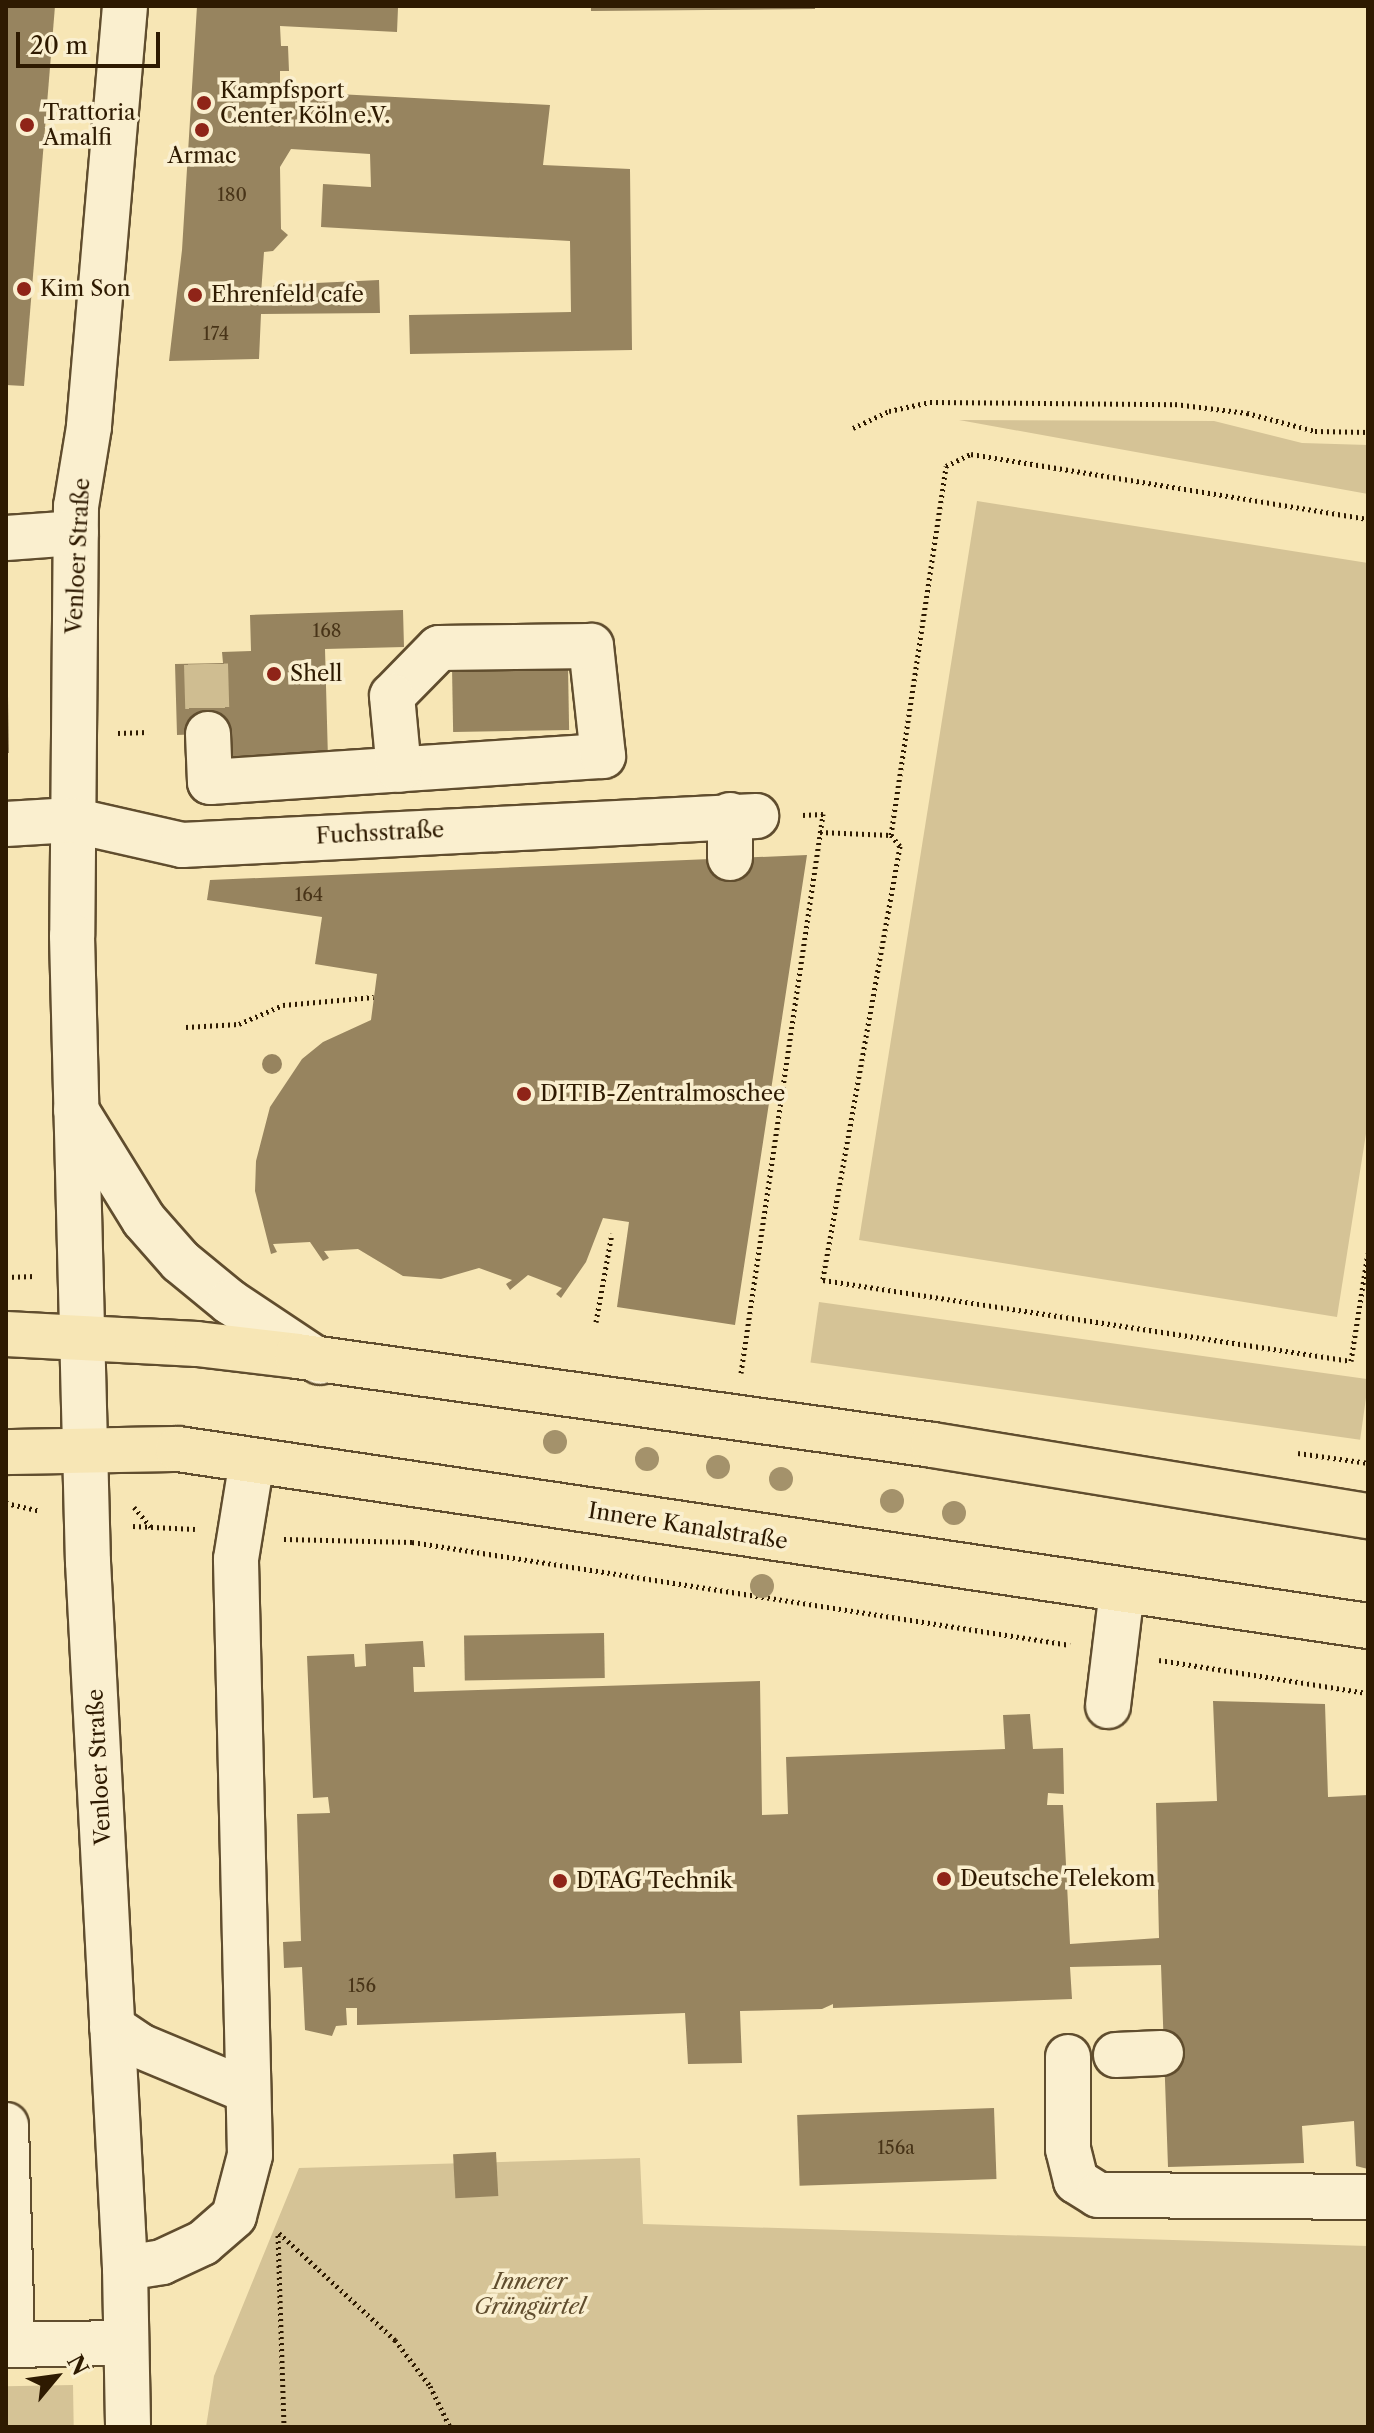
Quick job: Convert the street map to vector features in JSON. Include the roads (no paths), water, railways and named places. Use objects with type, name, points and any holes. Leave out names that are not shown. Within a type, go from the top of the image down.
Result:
[{"type":"main road","points":[[6,1334],[197,1344],[734,1417],[1368,1516]]},
{"type":"main road","name":"Innere Kanalstraße","points":[[6,1452],[178,1449],[1368,1626]]},
{"type":"street","name":"Venloer Straße","points":[[125,6],[76,533],[72,820],[74,1107],[85,1452],[125,2268],[128,2427]]},
{"type":"street","points":[[6,538],[76,533]]},
{"type":"street","points":[[208,734],[210,782],[399,770],[603,756],[591,646],[439,648],[392,696],[399,770]]},
{"type":"street","name":"Fuchsstraße","points":[[6,824],[72,820],[182,845],[743,816],[730,858]]},
{"type":"street","points":[[74,1107],[144,1220],[180,1261],[230,1302],[320,1362]]},
{"type":"street","points":[[125,2268],[162,2262],[203,2243],[234,2216],[250,2155],[236,1559],[252,1460]]},
{"type":"street","points":[[1108,1706],[1111,1653],[1122,1591]]},
{"type":"street","points":[[112,2027],[140,2046],[248,2091]]},
{"type":"street","points":[[1116,2055],[1161,2053]]},
{"type":"street","points":[[1068,2057],[1068,2149],[1076,2181],[1098,2195],[1368,2197]]},
{"type":"street","points":[[6,2125],[9,2345],[126,2343]]},
{"type":"tunnel","points":[[206,664],[208,734]]},
{"type":"place","name":"Kampfsport Center Köln e.V.","points":[[204,103]]},
{"type":"place","name":"Trattoria Amalfi","points":[[27,125]]},
{"type":"place","name":"Armac","points":[[202,130]]},
{"type":"place","name":"Kim Son","points":[[24,289]]},
{"type":"place","name":"Ehrenfeld cafe","points":[[195,295]]},
{"type":"place","name":"Shell","points":[[274,674]]},
{"type":"place","name":"DITIB-Zentralmoschee","points":[[524,1094]]},
{"type":"place","name":"Deutsche Telekom","points":[[944,1879]]},
{"type":"place","name":"DTAG Technik","points":[[560,1881]]},
{"type":"park label","name":"Innerer Grüngürtel","points":[[530,2294]]}]
